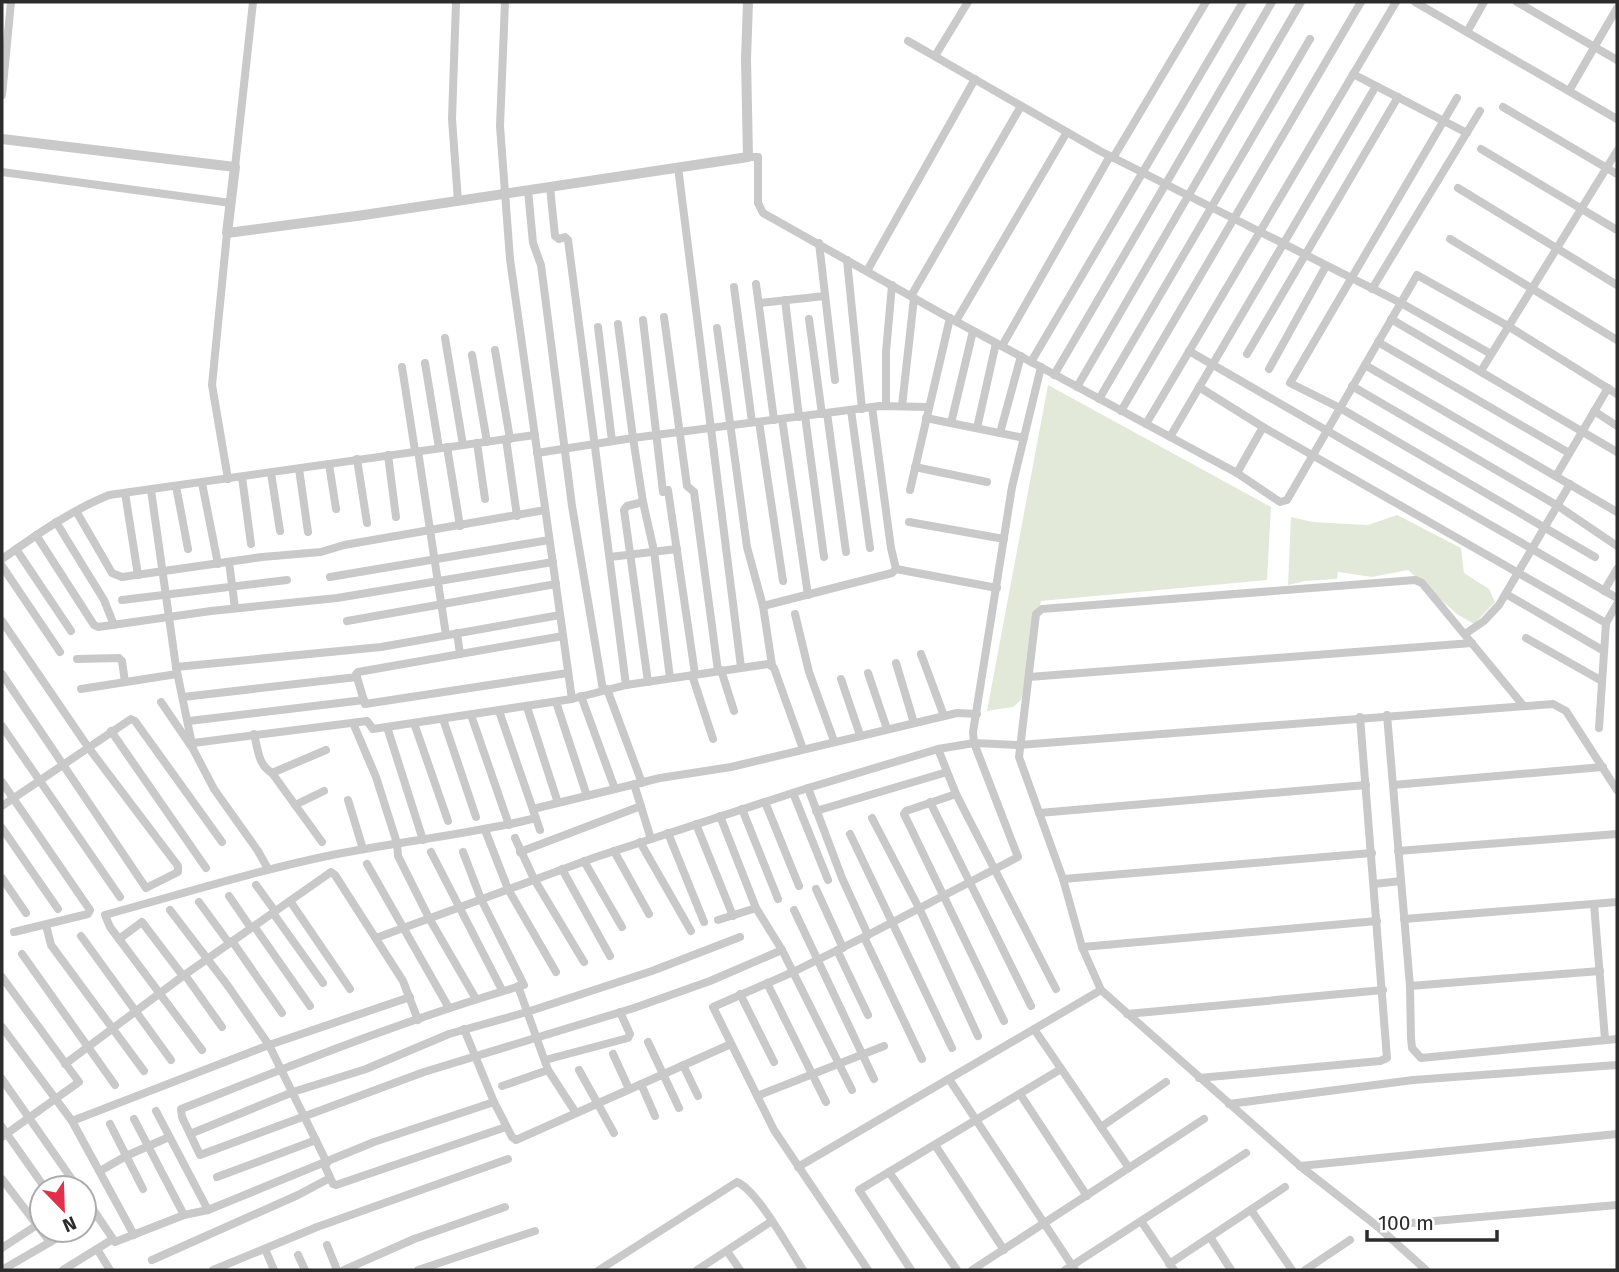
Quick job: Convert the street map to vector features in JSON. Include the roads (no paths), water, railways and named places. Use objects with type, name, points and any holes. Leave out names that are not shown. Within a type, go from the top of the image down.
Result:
[{"type":"street","points":[[2,95],[11,2]]},
{"type":"street","points":[[228,479],[212,384],[253,2]]},
{"type":"street","points":[[456,2],[452,119],[458,201]]},
{"type":"street","points":[[505,2],[500,126],[510,259],[549,540],[568,673],[615,789]]},
{"type":"street","points":[[748,2],[748,157]]},
{"type":"street","points":[[935,57],[968,2]]},
{"type":"street","points":[[977,428],[999,345],[1206,2]]},
{"type":"street","points":[[1031,362],[1242,2]]},
{"type":"street","points":[[1055,375],[1272,2]]},
{"type":"street","points":[[1077,387],[1301,2]]},
{"type":"street","points":[[1121,411],[1361,2]]},
{"type":"street","points":[[1146,424],[1396,2]]},
{"type":"street","points":[[1415,2],[1617,119]]},
{"type":"street","points":[[1467,32],[1484,2]]},
{"type":"street","points":[[1517,2],[1617,60]]},
{"type":"street","points":[[1569,91],[1617,7],[1609,2]]},
{"type":"street","points":[[1099,399],[1310,39]]},
{"type":"street","points":[[908,41],[1112,157],[1401,303],[1491,354]]},
{"type":"street","points":[[1353,74],[1467,133]]},
{"type":"street","points":[[867,271],[975,79]]},
{"type":"street","points":[[1170,437],[1376,86]]},
{"type":"street","points":[[1247,354],[1398,97]]},
{"type":"street","points":[[1457,98],[1290,383],[1340,408],[1595,557]]},
{"type":"street","points":[[902,406],[913,297],[1021,106]]},
{"type":"street","points":[[1503,107],[1617,174]]},
{"type":"street","points":[[1372,289],[1480,111]]},
{"type":"street","points":[[911,490],[926,418],[953,320],[1067,132]]},
{"type":"street","points":[[2,139],[235,167]]},
{"type":"street","points":[[1481,149],[1617,230]]},
{"type":"street","points":[[1481,371],[1617,151]]},
{"type":"street","points":[[227,233],[748,157],[758,158],[758,203],[761,210],[953,320],[1170,437],[1283,502],[1287,500],[1417,275],[1508,326],[1617,394]]},
{"type":"street","points":[[678,167],[741,667]]},
{"type":"street","points":[[2,172],[230,203]]},
{"type":"street","points":[[550,187],[555,236],[568,240],[625,685]]},
{"type":"street","points":[[1458,188],[1617,285]]},
{"type":"street","points":[[528,190],[533,243],[541,265],[564,449],[605,690],[638,784],[641,807],[651,839]]},
{"type":"street","points":[[1450,239],[1617,340]]},
{"type":"street","points":[[818,243],[835,380]]},
{"type":"street","points":[[848,260],[862,409]]},
{"type":"street","points":[[1269,369],[1326,266]]},
{"type":"street","points":[[756,284],[808,595]]},
{"type":"street","points":[[886,406],[886,352],[892,285]]},
{"type":"street","points":[[734,287],[783,581]]},
{"type":"street","points":[[759,303],[825,296]]},
{"type":"street","points":[[785,300],[824,557]]},
{"type":"street","points":[[664,317],[687,486],[694,492],[719,670],[734,711]]},
{"type":"street","points":[[809,319],[846,552]]},
{"type":"street","points":[[1391,319],[1617,452]]},
{"type":"street","points":[[643,320],[663,492],[668,490],[693,675],[713,739]]},
{"type":"street","points":[[618,324],[643,502],[654,551],[670,678]]},
{"type":"street","points":[[598,327],[612,441]]},
{"type":"street","points":[[717,328],[747,547],[764,606],[772,666],[803,749]]},
{"type":"street","points":[[951,423],[973,331]]},
{"type":"street","points":[[445,338],[463,445]]},
{"type":"street","points":[[1378,342],[1569,453]]},
{"type":"street","points":[[495,350],[517,516]]},
{"type":"street","points":[[1189,351],[1617,598]]},
{"type":"street","points":[[472,355],[487,442]]},
{"type":"street","points":[[1000,433],[1021,356]]},
{"type":"street","points":[[425,363],[460,526]]},
{"type":"street","points":[[1365,365],[1617,512]]},
{"type":"street","points":[[402,367],[446,635]]},
{"type":"street","points":[[867,1270],[774,1130],[714,1006],[817,961],[1017,858],[974,743],[973,732],[1012,487],[1041,367]]},
{"type":"street","points":[[1352,386],[1558,506],[1617,546]]},
{"type":"street","points":[[1199,387],[1263,427],[1606,623]]},
{"type":"street","points":[[1556,476],[1608,388]]},
{"type":"street","points":[[537,453],[872,407],[929,407]]},
{"type":"street","points":[[872,407],[896,569]]},
{"type":"street","points":[[851,410],[870,548]]},
{"type":"street","points":[[1594,411],[1617,426]]},
{"type":"street","points":[[926,418],[1024,438]]},
{"type":"street","points":[[1237,474],[1263,427]]},
{"type":"street","points":[[2,559],[56,522],[109,495],[535,435]]},
{"type":"street","points":[[477,443],[485,499]]},
{"type":"street","points":[[388,455],[396,517]]},
{"type":"street","points":[[357,459],[367,523]]},
{"type":"street","points":[[329,464],[336,509]]},
{"type":"street","points":[[915,467],[987,482]]},
{"type":"street","points":[[299,469],[308,532]]},
{"type":"street","points":[[271,473],[280,531]]},
{"type":"street","points":[[242,477],[251,544]]},
{"type":"street","points":[[202,483],[218,564]]},
{"type":"street","points":[[1465,635],[1484,621],[1506,594],[1570,484]]},
{"type":"street","points":[[176,486],[188,549]]},
{"type":"street","points":[[151,490],[176,671],[193,746]]},
{"type":"street","points":[[125,493],[138,575]]},
{"type":"street","points":[[643,502],[624,508],[648,682]]},
{"type":"street","points":[[76,511],[112,573],[117,577],[321,552],[344,545],[545,510]]},
{"type":"street","points":[[56,522],[104,600],[114,625]]},
{"type":"street","points":[[909,522],[1004,538]]},
{"type":"street","points":[[36,535],[94,625],[98,627],[235,608],[337,598],[553,562]]},
{"type":"street","points":[[330,577],[549,540]]},
{"type":"street","points":[[16,549],[71,631]]},
{"type":"street","points":[[610,557],[677,549]]},
{"type":"street","points":[[229,562],[235,608]]},
{"type":"street","points":[[2,566],[60,652]]},
{"type":"street","points":[[764,606],[892,573],[896,569]]},
{"type":"street","points":[[896,569],[997,588]]},
{"type":"street","points":[[1604,591],[1617,569]]},
{"type":"street","points":[[1426,1270],[1377,1226],[1300,1166],[1101,990],[1082,947],[1063,879],[1019,757],[1036,614],[1042,609],[1412,579],[1422,583],[1522,704]]},
{"type":"street","points":[[122,600],[287,580]]},
{"type":"street","points":[[347,621],[556,584]]},
{"type":"street","points":[[1506,594],[1604,651]]},
{"type":"street","points":[[1599,728],[1606,623],[1617,604]]},
{"type":"street","points":[[795,614],[809,671],[834,741]]},
{"type":"street","points":[[81,689],[176,671],[333,653],[560,615]]},
{"type":"street","points":[[2,621],[88,747],[178,866],[178,872],[146,888],[2,674]]},
{"type":"street","points":[[457,633],[460,654]]},
{"type":"street","points":[[563,636],[358,672],[357,677],[366,704],[568,673]]},
{"type":"street","points":[[1526,638],[1602,681]]},
{"type":"street","points":[[1029,677],[1472,643]]},
{"type":"street","points":[[921,654],[944,716]]},
{"type":"street","points":[[77,659],[119,658],[122,661],[125,682]]},
{"type":"street","points":[[896,663],[914,723]]},
{"type":"street","points":[[193,746],[254,734],[368,721],[372,728],[387,727],[556,702],[625,685],[719,670],[768,664],[772,666]]},
{"type":"street","points":[[868,673],[887,729]]},
{"type":"street","points":[[183,697],[357,677]]},
{"type":"street","points":[[841,679],[860,735]]},
{"type":"street","points":[[188,721],[364,700]]},
{"type":"street","points":[[161,702],[193,746],[214,789],[268,869]]},
{"type":"street","points":[[556,702],[587,796]]},
{"type":"street","points":[[376,938],[640,842],[938,749],[974,743],[1019,745],[1522,704],[1553,704],[1566,711],[1617,790]]},
{"type":"street","points":[[527,706],[558,803]]},
{"type":"street","points":[[499,711],[540,830]]},
{"type":"street","points":[[202,1049],[110,927],[105,915],[268,869],[363,849],[509,825],[558,803],[615,789],[731,767],[957,713],[977,714]]},
{"type":"street","points":[[471,715],[509,825]]},
{"type":"street","points":[[1387,715],[1410,986],[1412,1048],[1422,1058],[1617,1039]]},
{"type":"street","points":[[1199,1078],[1385,1060],[1388,1056],[1360,718]]},
{"type":"street","points":[[443,719],[476,817]]},
{"type":"street","points":[[2,806],[129,720],[135,721],[222,842]]},
{"type":"street","points":[[353,723],[376,777],[397,843],[398,856],[429,918],[476,999]]},
{"type":"street","points":[[414,723],[448,821]]},
{"type":"street","points":[[2,726],[120,897]]},
{"type":"street","points":[[387,727],[423,840]]},
{"type":"street","points":[[111,731],[206,868]]},
{"type":"street","points":[[254,734],[265,769],[272,774],[322,842]]},
{"type":"street","points":[[938,749],[957,794],[1056,989]]},
{"type":"street","points":[[272,774],[326,750]]},
{"type":"street","points":[[1393,785],[1603,767]]},
{"type":"street","points":[[816,811],[947,772]]},
{"type":"street","points":[[2,782],[90,909],[88,914],[14,932]]},
{"type":"street","points":[[1039,813],[1366,785]]},
{"type":"street","points":[[808,788],[866,936],[922,1059]]},
{"type":"street","points":[[295,804],[324,791]]},
{"type":"street","points":[[793,793],[828,880]]},
{"type":"street","points":[[957,794],[906,811],[904,814],[1004,1021]]},
{"type":"street","points":[[348,800],[363,849]]},
{"type":"street","points":[[765,802],[799,886]]},
{"type":"street","points":[[930,802],[1031,1006]]},
{"type":"street","points":[[520,852],[641,807]]},
{"type":"street","points":[[742,809],[778,899]]},
{"type":"street","points":[[720,816],[756,908],[782,950],[852,1090]]},
{"type":"street","points":[[872,818],[920,910],[978,1036]]},
{"type":"street","points":[[696,824],[733,916]]},
{"type":"street","points":[[2,828],[58,909]]},
{"type":"street","points":[[485,830],[508,889],[556,972]]},
{"type":"street","points":[[668,833],[704,922]]},
{"type":"street","points":[[850,834],[952,1048]]},
{"type":"street","points":[[1398,851],[1617,834]]},
{"type":"street","points":[[515,838],[534,879],[584,962]]},
{"type":"street","points":[[640,842],[691,931]]},
{"type":"street","points":[[614,851],[649,914]]},
{"type":"street","points":[[431,852],[502,990]]},
{"type":"street","points":[[463,852],[481,899],[524,982],[523,986],[502,990],[449,1008],[281,1069],[181,1110],[199,1154],[203,1156],[424,1072],[620,1012],[710,981],[782,950]]},
{"type":"street","points":[[1063,879],[1372,853]]},
{"type":"street","points":[[584,861],[622,927]]},
{"type":"street","points":[[367,864],[449,1008]]},
{"type":"street","points":[[562,869],[610,956]]},
{"type":"street","points":[[65,1064],[184,975],[326,874],[332,873],[404,981],[418,1020]]},
{"type":"street","points":[[2,878],[26,913]]},
{"type":"street","points":[[1374,884],[1401,881]]},
{"type":"street","points":[[257,885],[323,983]]},
{"type":"street","points":[[816,889],[868,1015]]},
{"type":"street","points":[[229,896],[310,1006]]},
{"type":"street","points":[[290,901],[350,989]]},
{"type":"street","points":[[199,902],[282,1013]]},
{"type":"street","points":[[1404,919],[1617,902]]},
{"type":"street","points":[[1594,904],[1605,1039]]},
{"type":"street","points":[[718,920],[756,908]]},
{"type":"street","points":[[794,910],[874,1079]]},
{"type":"street","points":[[170,911],[269,1045],[316,1140],[330,1178],[337,1185],[506,1127]]},
{"type":"street","points":[[1082,947],[1377,921]]},
{"type":"street","points":[[119,939],[142,922],[222,1027]]},
{"type":"street","points":[[46,925],[51,945],[144,1071]]},
{"type":"street","points":[[81,936],[172,1060]]},
{"type":"street","points":[[190,1134],[292,1092],[366,1069],[449,1034],[527,1012],[652,971],[740,937]]},
{"type":"street","points":[[22,954],[115,1085]]},
{"type":"street","points":[[1410,986],[1600,971]]},
{"type":"street","points":[[2,977],[79,1082],[3,1133],[34,1174]]},
{"type":"street","points":[[767,983],[826,1102]]},
{"type":"street","points":[[518,986],[548,1070],[576,1114]]},
{"type":"street","points":[[798,1167],[1101,990]]},
{"type":"street","points":[[1127,1014],[1383,990]]},
{"type":"street","points":[[740,994],[774,1062]]},
{"type":"street","points":[[72,1121],[269,1045],[410,997]]},
{"type":"street","points":[[545,1060],[628,1038],[630,1034],[620,1012]]},
{"type":"street","points":[[2,1027],[72,1121],[134,1235]]},
{"type":"street","points":[[464,1029],[494,1102],[506,1127],[516,1140],[731,1044]]},
{"type":"street","points":[[1034,1029],[1129,1168]]},
{"type":"street","points":[[648,1042],[661,1075],[679,1108]]},
{"type":"street","points":[[757,1096],[884,1046]]},
{"type":"street","points":[[614,1054],[629,1089]]},
{"type":"street","points":[[683,1065],[698,1096]]},
{"type":"street","points":[[1229,1104],[1413,1080],[1617,1065]]},
{"type":"street","points":[[911,1270],[859,1190],[1061,1069]]},
{"type":"street","points":[[502,1086],[548,1070]]},
{"type":"street","points":[[579,1070],[614,1133]]},
{"type":"street","points":[[2,1079],[69,1174]]},
{"type":"street","points":[[949,1079],[1044,1223],[1071,1269],[1246,1153]]},
{"type":"street","points":[[1101,1127],[1166,1082]]},
{"type":"street","points":[[641,1084],[656,1116]]},
{"type":"street","points":[[1020,1094],[1087,1196]]},
{"type":"street","points":[[98,1216],[115,1242],[184,1215],[208,1210],[374,1142],[494,1102]]},
{"type":"street","points":[[156,1111],[208,1210]]},
{"type":"street","points":[[134,1119],[184,1215]]},
{"type":"street","points":[[972,1270],[1204,1119]]},
{"type":"street","points":[[110,1124],[143,1189]]},
{"type":"street","points":[[1300,1166],[1617,1134]]},
{"type":"street","points":[[100,1171],[169,1137]]},
{"type":"street","points":[[217,1177],[316,1140]]},
{"type":"street","points":[[934,1145],[1004,1250]]},
{"type":"street","points":[[213,1270],[317,1227],[508,1159]]},
{"type":"street","points":[[889,1172],[957,1270]]},
{"type":"street","points":[[152,1260],[330,1178]]},
{"type":"street","points":[[2,1179],[28,1213]]},
{"type":"street","points":[[599,1270],[734,1183],[740,1182],[772,1221],[803,1270]]},
{"type":"street","points":[[1141,1222],[1171,1267],[1210,1237],[1285,1187]]},
{"type":"street","points":[[1377,1226],[1617,1205]]},
{"type":"street","points":[[344,1270],[414,1239],[505,1207]]},
{"type":"street","points":[[1251,1210],[1292,1270]]},
{"type":"street","points":[[697,1270],[772,1221]]},
{"type":"street","points":[[2,1248],[28,1231]]},
{"type":"street","points":[[418,1270],[440,1267],[535,1231]]},
{"type":"street","points":[[1210,1237],[1231,1270]]},
{"type":"street","points":[[63,1270],[113,1239]]},
{"type":"street","points":[[1305,1270],[1350,1240]]},
{"type":"street","points":[[2,1270],[47,1244]]},
{"type":"street","points":[[327,1245],[337,1270]]},
{"type":"street","points":[[97,1249],[110,1270]]},
{"type":"street","points":[[265,1249],[274,1270]]},
{"type":"street","points":[[727,1251],[740,1270]]},
{"type":"street","points":[[298,1255],[305,1270]]},
{"type":"street","points":[[78,1261],[83,1270]]},
{"type":"street","points":[[365,1261],[369,1270]]}]
